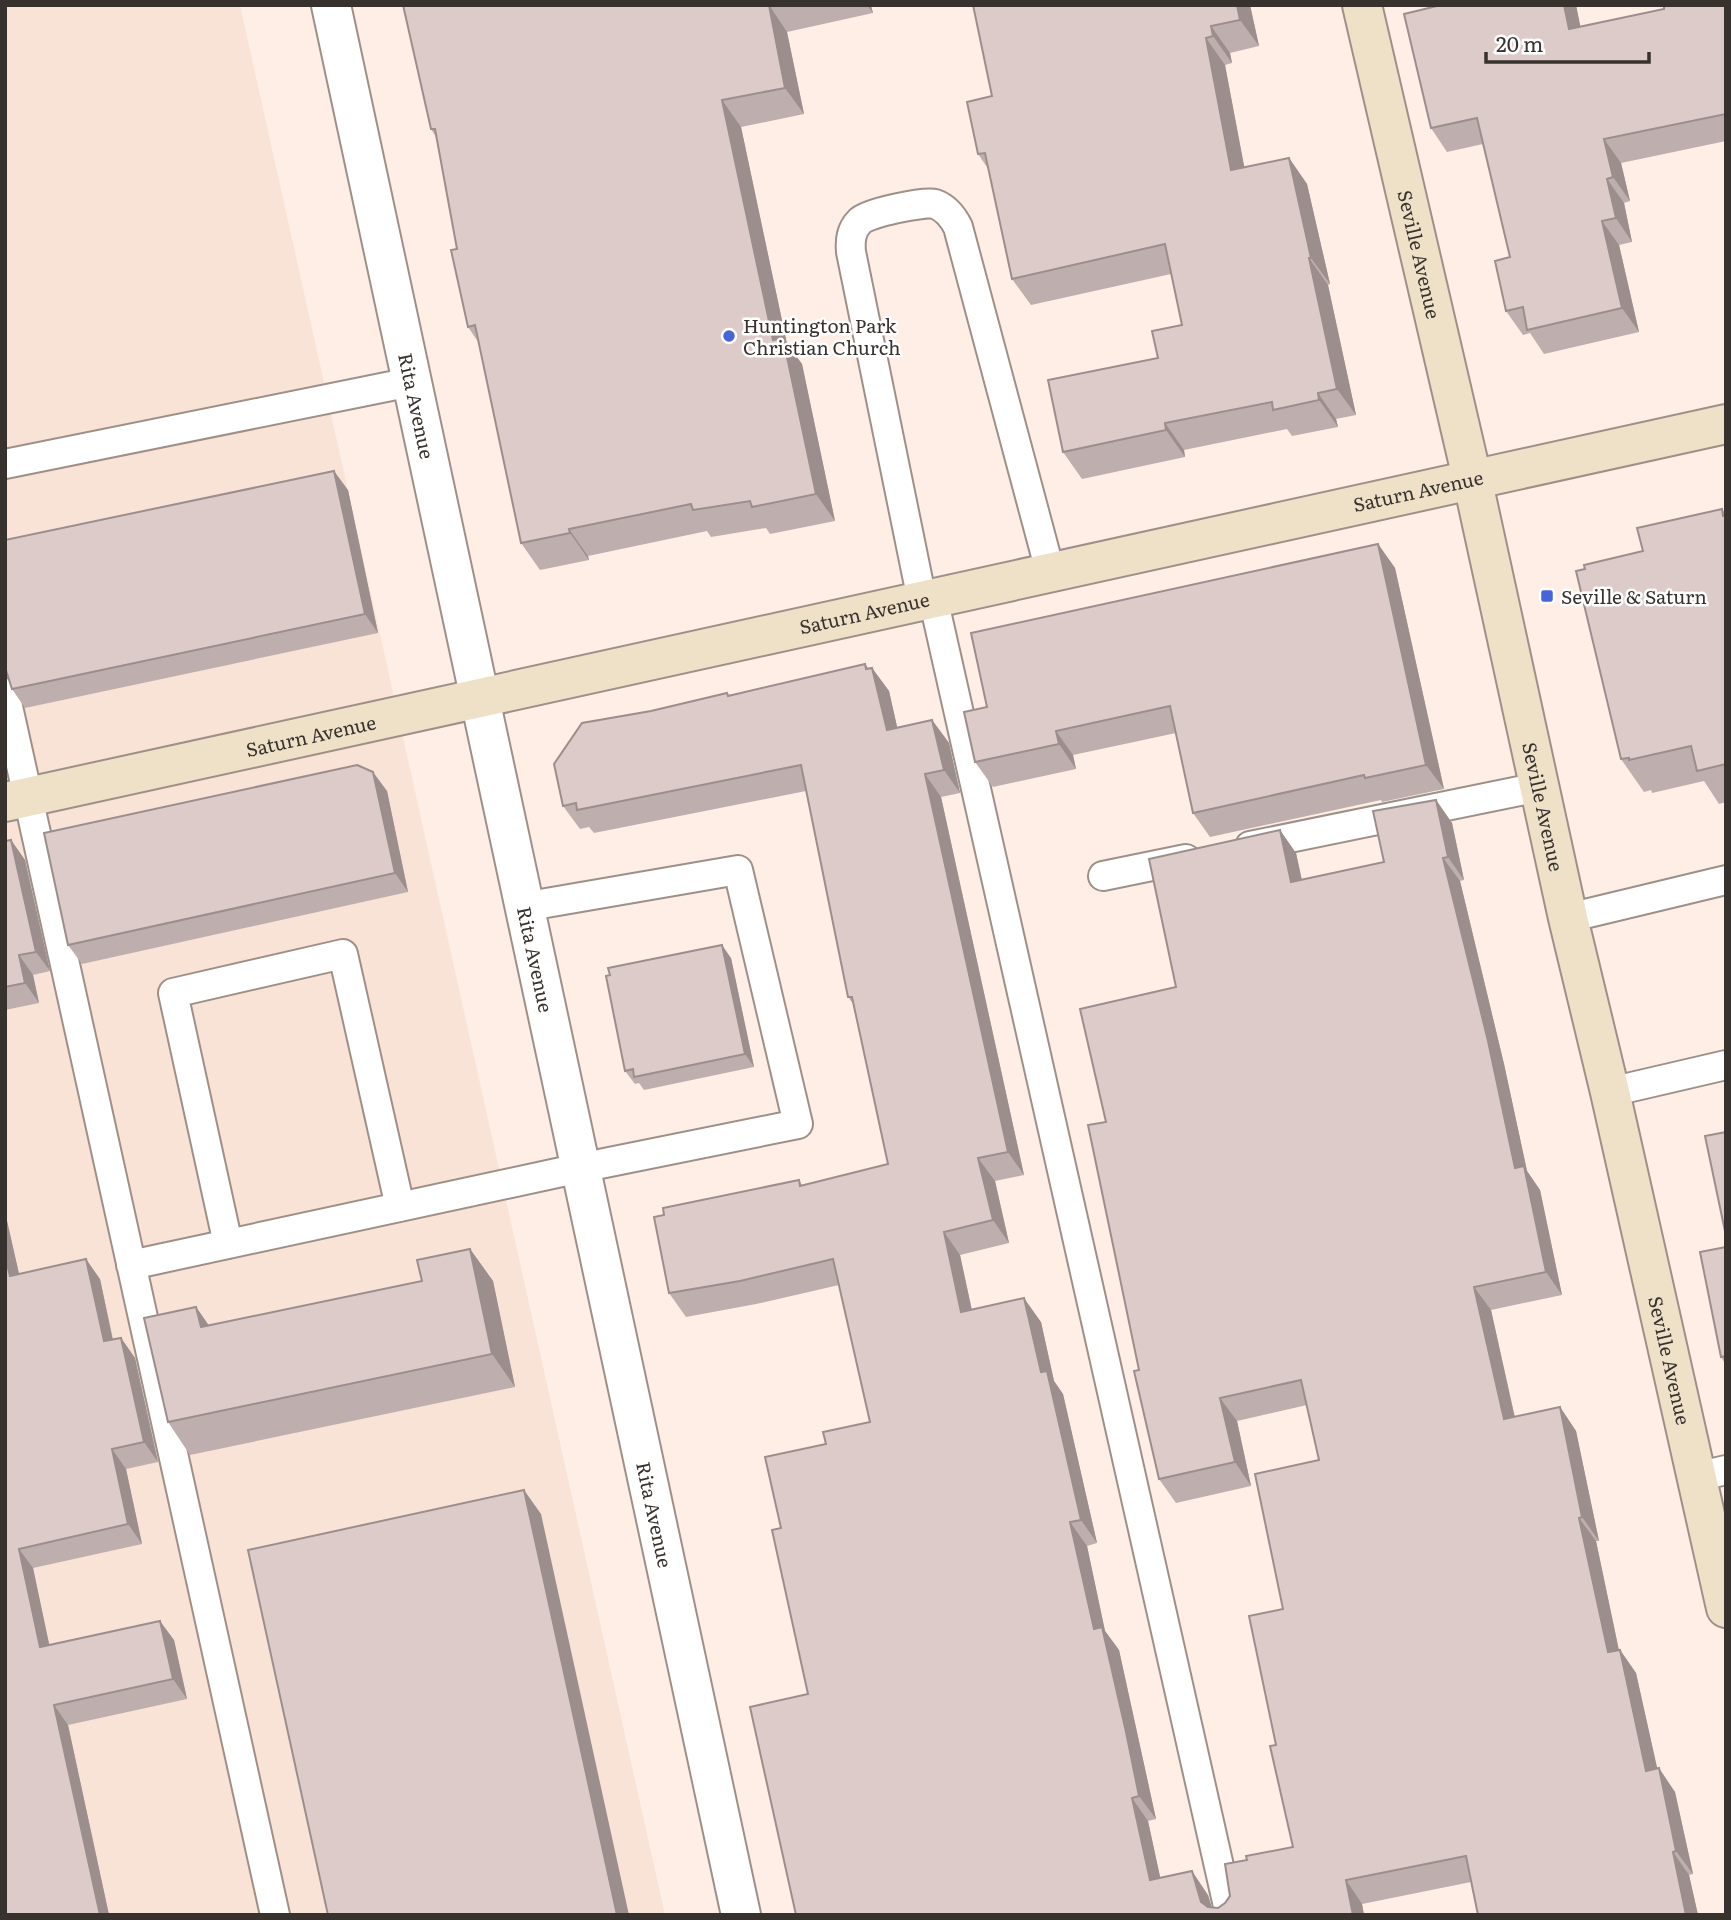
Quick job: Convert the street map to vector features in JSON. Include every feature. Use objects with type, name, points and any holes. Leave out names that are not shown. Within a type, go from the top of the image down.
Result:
[{"type":"street","name":"Rita Avenue","points":[[331,5],[741,1915]]},
{"type":"street","name":"Seville Avenue","points":[[1362,5],[1472,478],[1568,918],[1610,1092],[1711,1474],[1726,1608]]},
{"type":"street","name":"Saturn Avenue","points":[[17,799],[1726,424]]},
{"type":"lane","points":[[1049,571],[954,220],[946,210],[929,203],[867,216],[853,230],[851,252],[1230,1915]]},
{"type":"lane","points":[[5,464],[411,382]]},
{"type":"lane","points":[[5,693],[17,799],[131,1265],[275,1915]]},
{"type":"lane","points":[[1104,876],[1539,787]]},
{"type":"lane","points":[[131,1265],[798,1124],[738,870],[523,907]]},
{"type":"lane","points":[[1568,918],[1726,880]]},
{"type":"lane","points":[[228,1244],[173,993],[343,954],[400,1207]]},
{"type":"lane","points":[[1610,1092],[1726,1065]]},
{"type":"shaded area","points":[[5,5],[240,5],[665,1915],[5,1915]]},
{"type":"building","points":[[403,5],[769,5],[785,88],[722,100],[773,340],[783,338],[816,494],[752,507],[750,501],[693,510],[691,504],[569,529],[570,533],[521,543],[475,325],[468,327],[451,250],[457,249],[435,129],[431,129]]},
{"type":"building","points":[[973,5],[1237,5],[1240,20],[1211,26],[1213,36],[1206,38],[1231,170],[1289,158],[1337,389],[1318,393],[1319,400],[1273,410],[1272,402],[1165,423],[1166,430],[1063,452],[1048,380],[1158,358],[1152,331],[1182,325],[1165,244],[1012,279],[985,153],[978,154],[967,102],[992,96]]},
{"type":"building","points":[[1441,5],[1564,5],[1569,29],[1664,9],[1664,5],[1726,5],[1726,114],[1604,139],[1613,177],[1607,179],[1616,218],[1602,221],[1622,308],[1527,330],[1523,307],[1506,311],[1495,261],[1510,257],[1477,118],[1431,128],[1404,14]]},
{"type":"building","points":[[334,471],[365,614],[12,689],[5,667],[5,540]]},
{"type":"building","points":[[1722,509],[1723,516],[1726,515],[1726,764],[1697,771],[1691,746],[1629,760],[1621,759],[1576,571],[1585,569],[1584,565],[1643,551],[1637,528]]},
{"type":"building","points":[[1378,544],[1426,765],[1365,778],[1364,775],[1193,813],[1170,706],[1056,731],[1059,744],[975,762],[964,712],[987,707],[971,633]]},
{"type":"building","points":[[865,664],[866,669],[872,668],[887,730],[932,720],[944,770],[925,774],[1008,1152],[978,1158],[993,1220],[944,1232],[961,1312],[1024,1298],[1041,1372],[1047,1371],[1081,1520],[1070,1522],[1094,1629],[1102,1627],[1126,1732],[1139,1796],[1132,1798],[1150,1880],[1192,1871],[1201,1902],[1208,1907],[1218,1908],[1230,1896],[1225,1864],[1247,1860],[1246,1856],[1293,1847],[1270,1746],[1276,1745],[1249,1616],[1283,1609],[1255,1474],[1319,1460],[1301,1380],[1220,1398],[1235,1462],[1159,1479],[1134,1371],[1139,1370],[1088,1125],[1106,1122],[1080,1009],[1176,987],[1149,859],[1280,830],[1291,882],[1384,862],[1373,811],[1436,800],[1448,857],[1443,858],[1488,1041],[1515,1168],[1524,1166],[1546,1272],[1474,1287],[1504,1419],[1560,1407],[1582,1517],[1579,1518],[1608,1652],[1620,1650],[1646,1771],[1659,1768],[1686,1915],[1478,1915],[1466,1856],[1346,1880],[1353,1915],[796,1915],[750,1707],[808,1694],[772,1530],[781,1528],[765,1457],[826,1444],[823,1432],[870,1422],[833,1259],[740,1281],[669,1293],[654,1217],[664,1215],[663,1208],[799,1180],[800,1186],[888,1164],[852,997],[848,997],[801,765],[577,810],[576,803],[563,806],[554,764],[582,723],[651,711],[727,693],[728,696]]},
{"type":"building","points":[[357,765],[373,772],[395,873],[68,945],[44,833]]},
{"type":"building","points":[[11,840],[36,952],[19,955],[25,983],[5,987],[5,841]]},
{"type":"building","points":[[722,945],[745,1054],[634,1077],[633,1069],[625,1071],[606,976],[610,975],[608,968]]},
{"type":"building","points":[[1726,1132],[1726,1236],[1705,1136]]},
{"type":"building","points":[[1726,1247],[1726,1356],[1721,1357],[1700,1252]]},
{"type":"building","points":[[470,1249],[492,1354],[168,1422],[144,1318],[196,1307],[201,1327],[422,1281],[417,1260]]},
{"type":"building","points":[[5,1256],[10,1276],[86,1259],[104,1341],[121,1338],[144,1442],[112,1449],[128,1524],[19,1549],[40,1647],[160,1621],[173,1679],[54,1705],[100,1915],[5,1915]]},
{"type":"building","points":[[524,1490],[617,1915],[328,1915],[248,1550]]},
{"type":"place","name":"Huntington Park Christian Church","points":[[729,336]]},
{"type":"place","name":"Seville & Saturn","points":[[1547,596]]}]
